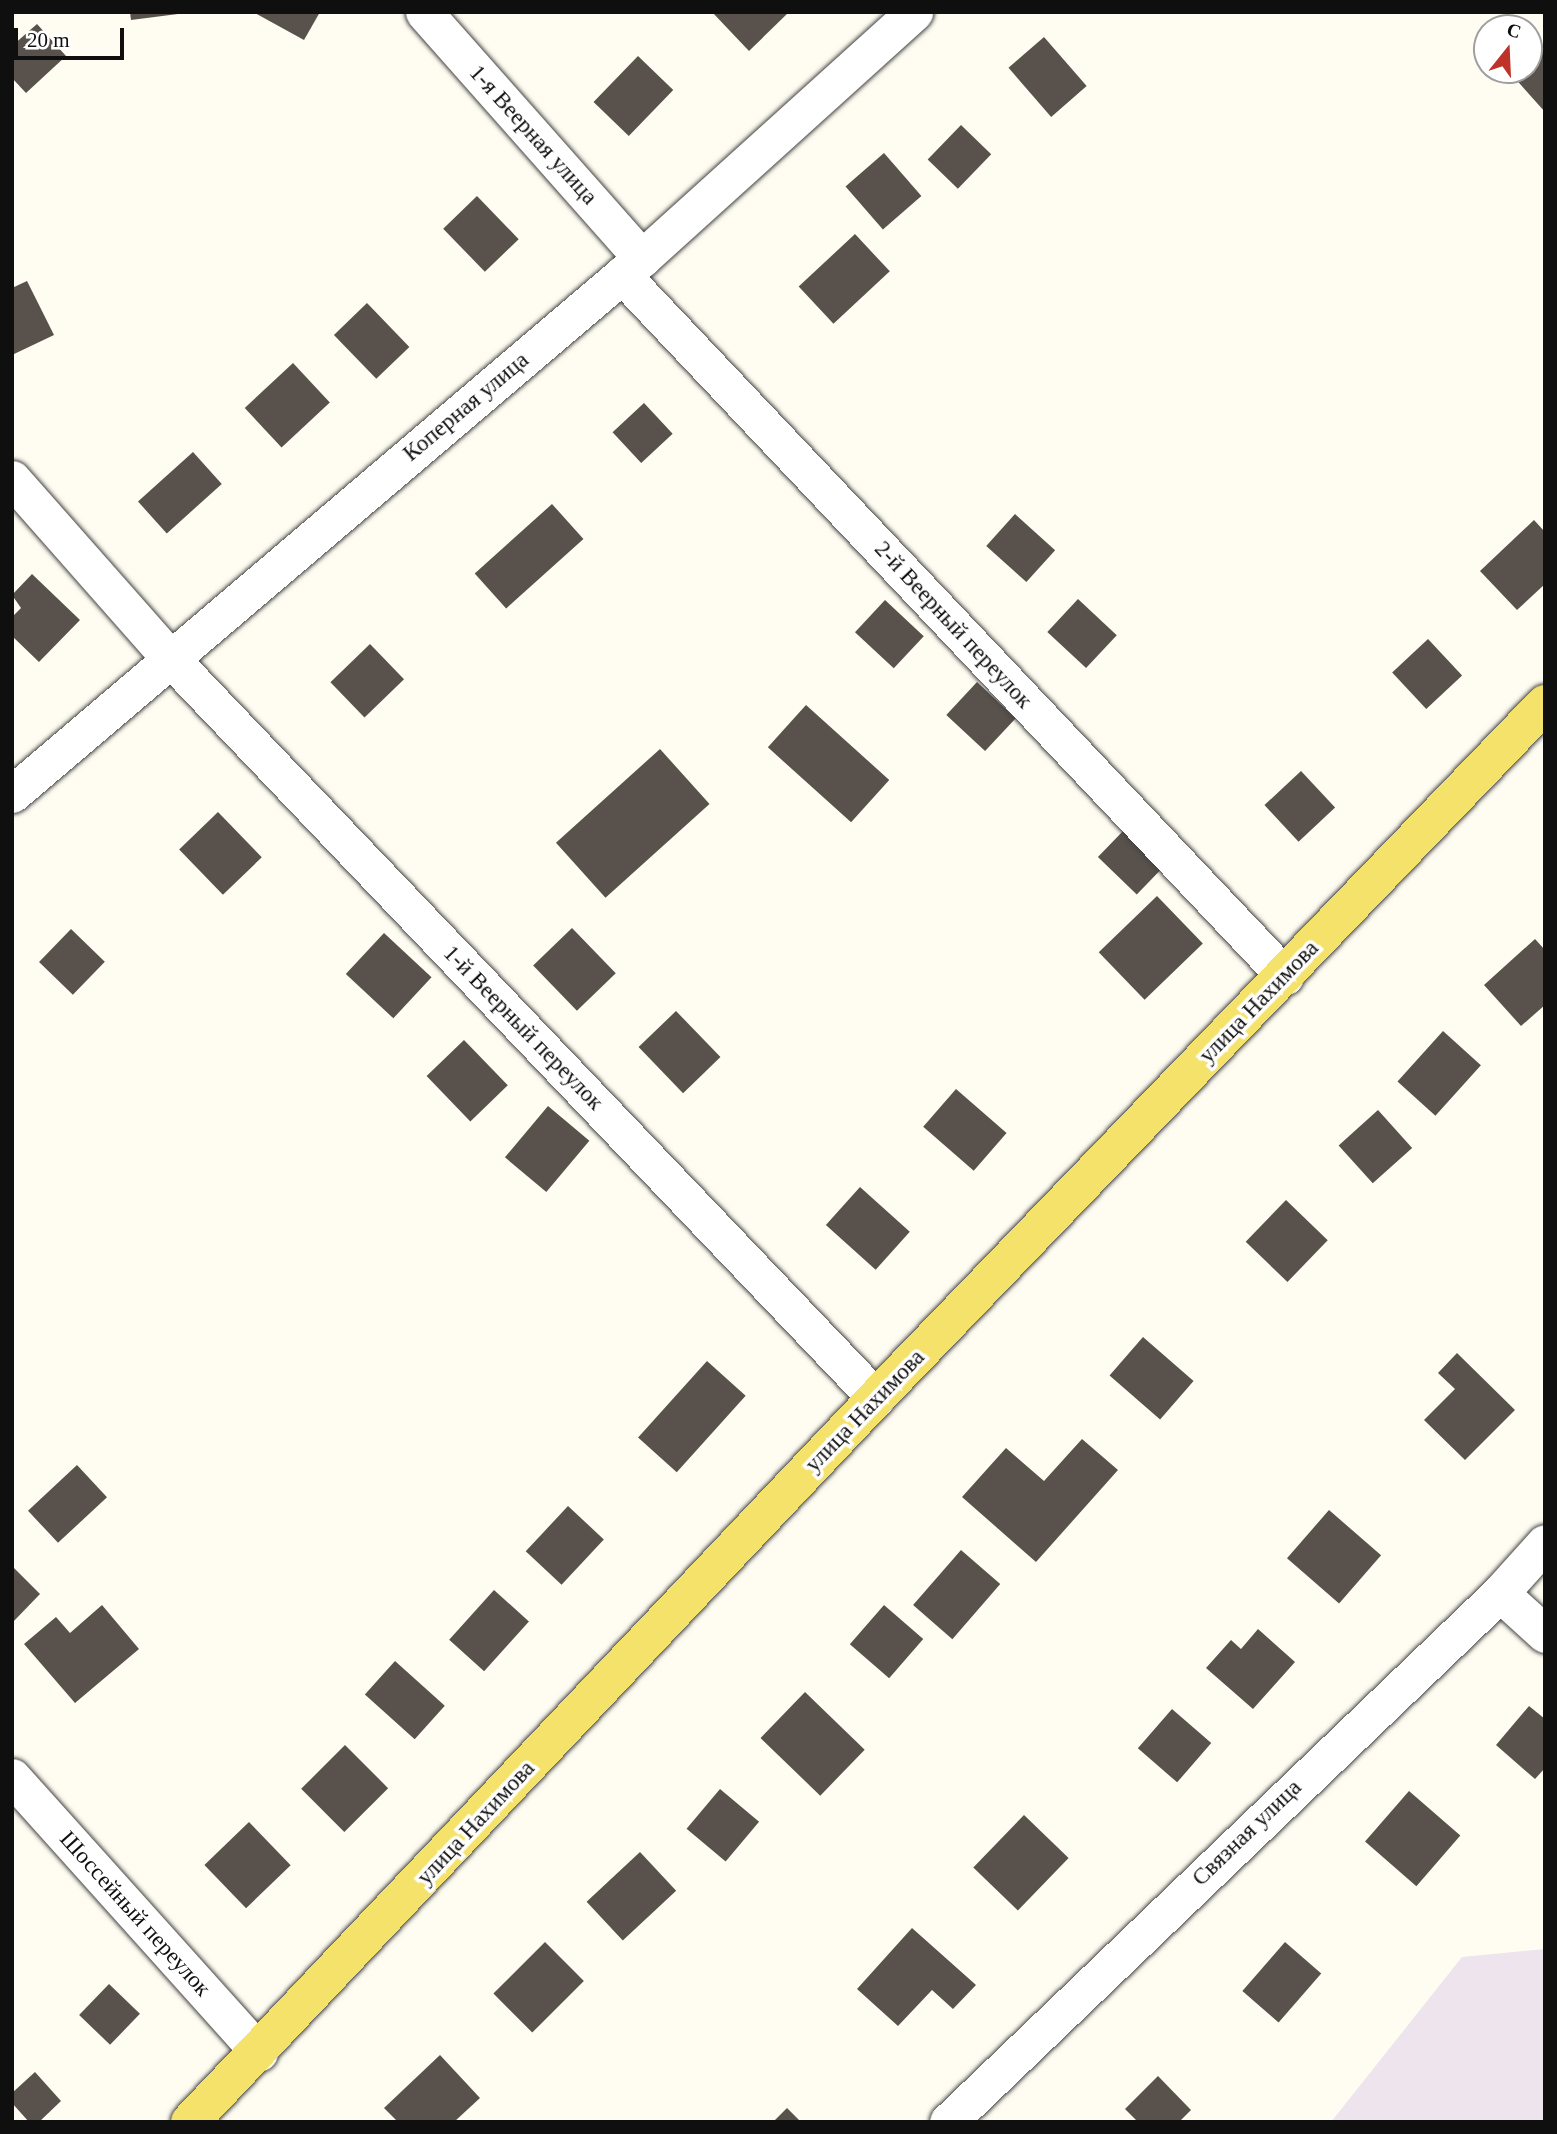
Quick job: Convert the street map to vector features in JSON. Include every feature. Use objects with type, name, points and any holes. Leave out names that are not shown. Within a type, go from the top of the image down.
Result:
[{"type":"main road","name":"улица Нахимова","points":[[190,2122],[876,1398],[1545,704]]},
{"type":"street","name":"1-я Веерная улица","points":[[424,12],[632,267]]},
{"type":"street","name":"Коперная улица","points":[[12,794],[632,267],[899,17]]},
{"type":"street","name":"2-й Веерный переулок","points":[[632,267],[1284,976]]},
{"type":"street","points":[[12,480],[170,658]]},
{"type":"street","name":"1-й Веерный переулок","points":[[170,658],[876,1398]]},
{"type":"street","name":"Связная улица","points":[[948,2122],[1500,1593],[1545,1543]]},
{"type":"street","points":[[1500,1593],[1545,1634]]},
{"type":"street","name":"Шоссейный переулок","points":[[12,1777],[259,2052]]},
{"type":"shaded area","points":[[1545,1949],[1545,2122],[1331,2122],[1462,1957]]},
{"type":"building","points":[[130,12],[178,12],[178,14],[131,20]]},
{"type":"building","points":[[253,12],[320,12],[304,40]]},
{"type":"building","points":[[712,12],[789,12],[749,51]]},
{"type":"building","points":[[37,24],[66,56],[26,93],[12,78],[12,46]]},
{"type":"building","points":[[1044,37],[1087,86],[1051,117],[1009,68]]},
{"type":"building","points":[[1545,49],[1545,112],[1520,84],[1543,84]]},
{"type":"building","points":[[638,56],[673,90],[629,136],[594,102]]},
{"type":"building","points":[[961,125],[991,154],[958,189],[928,160]]},
{"type":"building","points":[[884,153],[921,196],[883,229],[846,186]]},
{"type":"building","points":[[477,196],[519,239],[485,272],[443,229]]},
{"type":"building","points":[[855,234],[890,271],[833,324],[799,287]]},
{"type":"building","points":[[27,281],[54,335],[12,355],[12,288]]},
{"type":"building","points":[[367,303],[409,347],[376,379],[334,335]]},
{"type":"building","points":[[293,363],[330,402],[282,448],[245,408]]},
{"type":"building","points":[[644,403],[673,434],[641,463],[613,432]]},
{"type":"building","points":[[193,452],[222,484],[167,533],[138,502]]},
{"type":"building","points":[[552,504],[583,539],[506,609],[475,574]]},
{"type":"building","points":[[1015,514],[1055,550],[1026,582],[986,546]]},
{"type":"building","points":[[1534,520],[1545,532],[1545,584],[1517,610],[1480,571]]},
{"type":"building","points":[[32,574],[80,620],[39,662],[12,636],[12,617],[21,608],[12,595]]},
{"type":"building","points":[[1078,599],[1117,635],[1086,668],[1047,632]]},
{"type":"building","points":[[885,600],[924,636],[894,668],[855,632]]},
{"type":"building","points":[[1428,639],[1462,676],[1426,709],[1392,672]]},
{"type":"building","points":[[370,644],[404,679],[364,717],[330,682]]},
{"type":"building","points":[[977,682],[1016,718],[985,751],[946,715]]},
{"type":"building","points":[[806,705],[889,780],[851,822],[768,747]]},
{"type":"building","points":[[660,749],[710,804],[605,898],[556,843]]},
{"type":"building","points":[[1301,771],[1335,808],[1299,842],[1264,805]]},
{"type":"building","points":[[218,812],[262,857],[223,895],[179,850]]},
{"type":"building","points":[[1125,829],[1164,867],[1137,895],[1098,857]]},
{"type":"building","points":[[1157,896],[1203,943],[1145,1000],[1099,952]]},
{"type":"building","points":[[572,928],[616,973],[577,1011],[533,966]]},
{"type":"building","points":[[71,929],[105,962],[73,995],[39,962]]},
{"type":"building","points":[[384,933],[432,977],[393,1018],[346,974]]},
{"type":"building","points":[[1535,939],[1545,950],[1545,1005],[1521,1026],[1484,985]]},
{"type":"building","points":[[676,1011],[720,1057],[683,1093],[639,1047]]},
{"type":"building","points":[[1443,1031],[1481,1065],[1435,1116],[1397,1082]]},
{"type":"building","points":[[464,1040],[508,1085],[470,1121],[427,1076]]},
{"type":"building","points":[[956,1089],[1007,1133],[974,1171],[923,1127]]},
{"type":"building","points":[[548,1106],[589,1141],[546,1192],[505,1157]]},
{"type":"building","points":[[1378,1110],[1412,1148],[1373,1183],[1339,1145]]},
{"type":"building","points":[[860,1187],[910,1232],[876,1270],[826,1225]]},
{"type":"building","points":[[1286,1200],[1328,1240],[1287,1282],[1246,1242]]},
{"type":"building","points":[[1143,1337],[1194,1381],[1160,1419],[1110,1375]]},
{"type":"building","points":[[1457,1353],[1515,1410],[1465,1460],[1424,1420],[1455,1389],[1438,1373]]},
{"type":"building","points":[[707,1361],[746,1396],[677,1472],[638,1438]]},
{"type":"building","points":[[1082,1439],[1118,1470],[1036,1562],[962,1497],[1006,1448],[1044,1481]]},
{"type":"building","points":[[77,1465],[107,1497],[58,1543],[28,1511]]},
{"type":"building","points":[[568,1506],[604,1539],[562,1585],[526,1551]]},
{"type":"building","points":[[1329,1510],[1381,1555],[1339,1604],[1287,1558]]},
{"type":"building","points":[[961,1550],[1000,1584],[952,1639],[913,1605]]},
{"type":"building","points":[[12,1566],[40,1594],[12,1623]]},
{"type":"building","points":[[494,1590],[529,1621],[484,1671],[449,1640]]},
{"type":"building","points":[[102,1605],[139,1649],[75,1703],[24,1644],[56,1617],[70,1633]]},
{"type":"building","points":[[884,1605],[923,1639],[889,1678],[850,1644]]},
{"type":"building","points":[[1258,1629],[1295,1662],[1253,1709],[1206,1668],[1231,1640],[1241,1649]]},
{"type":"building","points":[[395,1661],[445,1706],[415,1739],[365,1694]]},
{"type":"building","points":[[805,1692],[865,1750],[820,1796],[761,1738]]},
{"type":"building","points":[[1529,1706],[1545,1719],[1545,1768],[1535,1779],[1496,1745]]},
{"type":"building","points":[[1172,1709],[1211,1743],[1177,1782],[1138,1748]]},
{"type":"building","points":[[345,1745],[388,1788],[344,1832],[301,1789]]},
{"type":"building","points":[[720,1789],[759,1822],[726,1862],[687,1829]]},
{"type":"building","points":[[1409,1791],[1460,1836],[1416,1886],[1365,1842]]},
{"type":"building","points":[[1024,1815],[1069,1858],[1018,1911],[973,1868]]},
{"type":"building","points":[[249,1822],[291,1865],[246,1908],[204,1865]]},
{"type":"building","points":[[640,1852],[676,1891],[623,1941],[587,1902]]},
{"type":"building","points":[[912,1928],[976,1985],[953,2009],[932,1990],[898,2026],[857,1989]]},
{"type":"building","points":[[545,1942],[584,1981],[532,2033],[493,1994]]},
{"type":"building","points":[[1285,1942],[1321,1973],[1279,2023],[1242,1991]]},
{"type":"building","points":[[109,1984],[140,2014],[110,2045],[79,2015]]},
{"type":"building","points":[[440,2055],[480,2098],[454,2122],[398,2122],[384,2108]]},
{"type":"building","points":[[35,2072],[61,2101],[39,2122],[29,2122],[12,2103],[12,2093]]},
{"type":"building","points":[[1158,2076],[1191,2110],[1179,2122],[1138,2122],[1125,2109]]},
{"type":"building","points":[[787,2108],[801,2122],[773,2122]]}]
